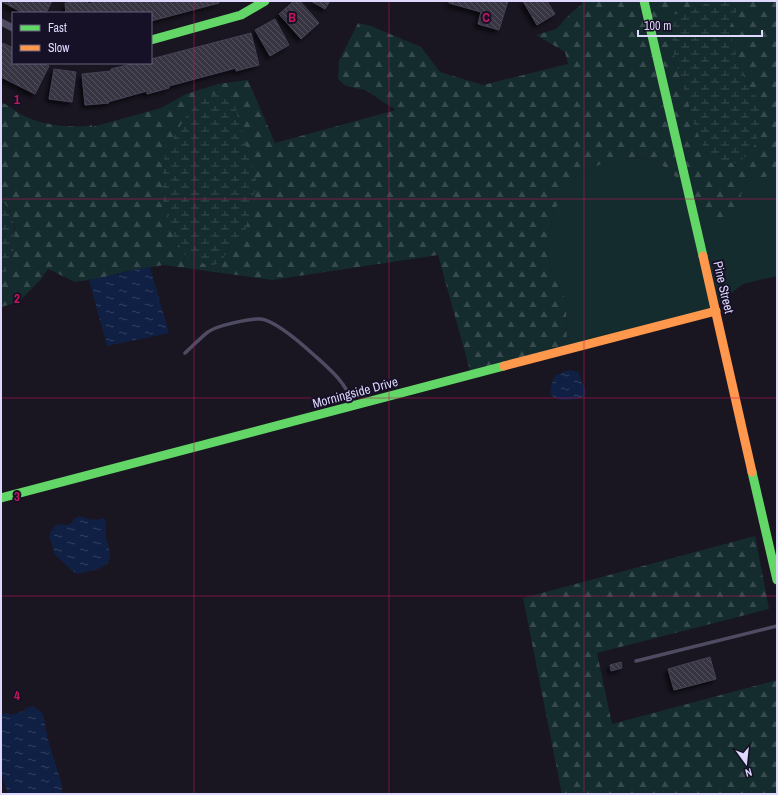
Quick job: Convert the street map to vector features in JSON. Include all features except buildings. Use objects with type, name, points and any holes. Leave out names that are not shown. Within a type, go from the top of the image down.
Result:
[{"type":"street","points":[[152,40],[241,16],[265,1]]},
{"type":"street","name":"Pine Street","points":[[644,1],[777,580]]},
{"type":"street","points":[[1,22],[12,28]]},
{"type":"street","name":"Morningside Drive","points":[[1,498],[716,311]]},
{"type":"lane","points":[[185,353],[209,331],[237,322],[262,319],[280,328],[300,342],[339,378],[351,396],[354,406]]},
{"type":"lane","points":[[636,661],[777,626]]},
{"type":"green space","points":[[583,1],[639,1],[682,184],[671,172],[656,161],[632,157],[601,164],[574,177],[553,213],[546,249],[552,272],[566,300],[567,348],[471,374],[438,255],[272,280],[164,265],[75,282],[48,269],[41,279],[19,302],[1,307],[1,279],[12,256],[15,228],[10,211],[1,199],[1,102],[22,115],[47,124],[74,127],[92,125],[92,127],[161,108],[186,94],[218,84],[248,80],[275,143],[396,110],[365,90],[346,86],[338,79],[339,61],[358,23],[371,26],[421,47],[440,72],[483,85],[568,64],[565,52],[536,35],[556,29],[582,4]],"holes":[[[217,93],[241,240],[230,246],[222,261],[211,267],[198,260],[162,197],[165,152],[188,113],[202,100]]]},
{"type":"green space","points":[[648,1],[709,1],[700,7],[673,15],[669,30],[692,119],[759,101],[751,90],[740,69],[729,28],[741,1],[777,1],[777,174],[744,182],[735,222],[710,217],[694,198]]},
{"type":"green space","points":[[709,1],[741,1],[729,28],[740,69],[751,90],[759,101],[760,123],[758,137],[752,151],[740,161],[735,163],[722,162],[707,156],[692,119],[687,96],[674,55],[669,30],[673,15],[700,7]]},
{"type":"green space","points":[[219,90],[228,91],[232,96],[257,184],[246,228],[241,240],[230,246],[222,261],[211,267],[185,255],[174,237],[162,197],[162,180],[165,152],[188,113],[202,100],[217,93]]},
{"type":"green space","points":[[631,157],[656,161],[671,172],[682,184],[711,309],[567,348],[566,300],[552,272],[546,249],[553,213],[574,177],[601,164]]},
{"type":"green space","points":[[777,174],[777,276],[743,284],[719,303],[694,198],[710,217],[744,182]]},
{"type":"green space","points":[[1,199],[12,217],[15,239],[11,261],[7,271],[1,279]]},
{"type":"green space","points":[[755,536],[769,609],[597,653],[612,724],[777,680],[777,794],[562,794],[523,598]]},
{"type":"water","points":[[150,267],[169,333],[107,346],[89,280]]},
{"type":"water","points":[[569,370],[578,372],[586,392],[584,397],[562,400],[552,396],[550,391],[556,375]]},
{"type":"water","points":[[80,516],[92,520],[104,518],[106,525],[106,539],[110,557],[109,561],[102,567],[76,574],[54,554],[49,538],[51,531],[57,524],[67,525],[72,523],[74,519]]},
{"type":"water","points":[[33,706],[43,714],[48,740],[62,785],[62,794],[8,794],[2,775],[1,714],[8,713],[10,715],[24,711],[26,708]]},
{"type":"traffic: fast","points":[[152,40],[241,15],[265,1]]},
{"type":"traffic: fast","points":[[644,1],[703,256]]},
{"type":"traffic: fast","points":[[1,498],[504,366]]},
{"type":"traffic: fast","points":[[752,472],[777,580]]},
{"type":"traffic: slow","points":[[703,256],[752,472]]},
{"type":"traffic: slow","points":[[504,366],[716,311]]}]
